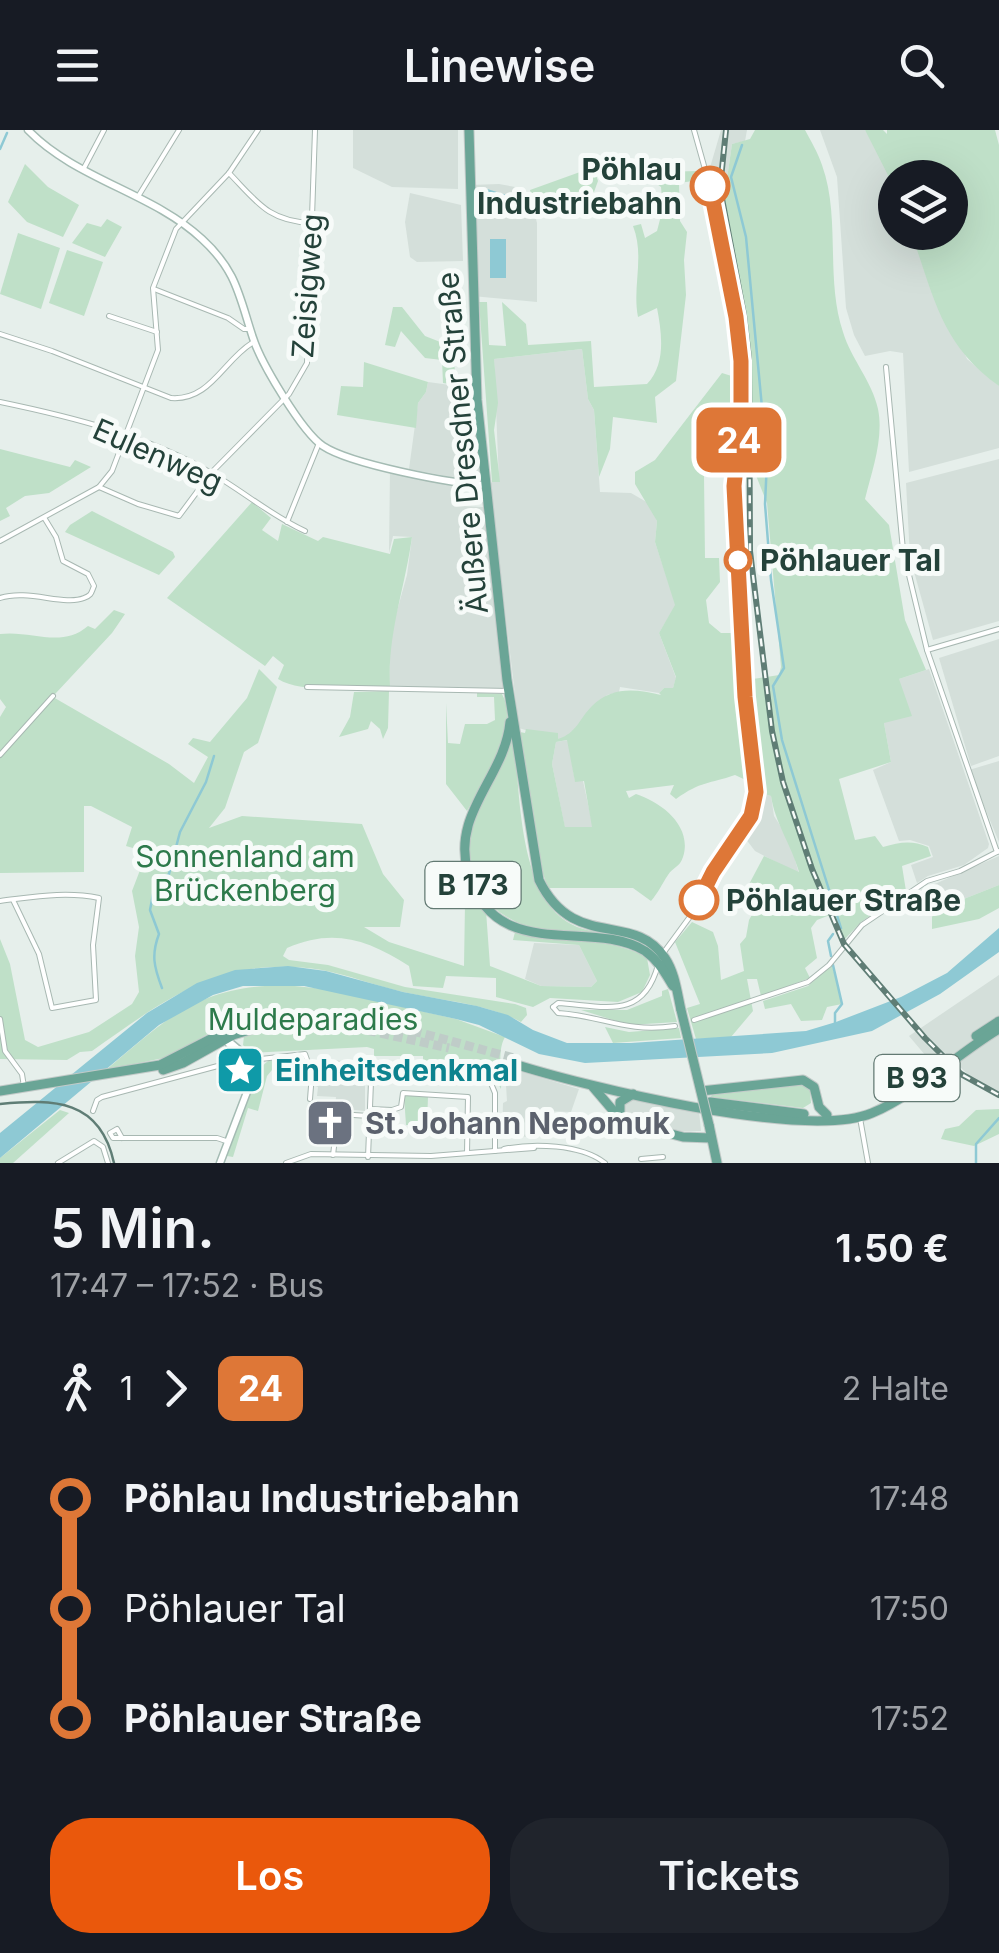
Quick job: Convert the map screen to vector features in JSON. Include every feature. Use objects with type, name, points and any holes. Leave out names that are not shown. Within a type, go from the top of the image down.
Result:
[{"type":"main road","name":"Äußere Dresdner Straße","points":[[470,130],[475,363],[486,485],[512,737],[539,880],[552,903],[570,918],[641,938],[660,958]]},
{"type":"main road","name":"Äußere Dresdner Straße","points":[[512,737],[465,829],[466,865],[479,896],[503,920],[524,930],[623,942],[660,958]]},
{"type":"main road","points":[[660,958],[672,971],[716,1163]]},
{"type":"main road","points":[[0,1094],[28,1088],[134,1070],[177,1059],[252,1021],[279,1019],[223,1036],[172,1068],[28,1088]]},
{"type":"main road","name":"B 93","points":[[999,1021],[883,1102],[859,1112],[827,1115],[751,1109],[512,1061],[590,1085],[774,1119],[860,1117],[889,1104],[999,1029]]},
{"type":"main road","points":[[701,1091],[803,1080],[814,1087],[827,1115]]},
{"type":"main road","points":[[590,1085],[622,1120],[683,1137],[712,1138]]},
{"type":"main road","points":[[622,1120],[618,1104],[633,1094]]},
{"type":"main road","points":[[801,1114],[818,1102]]},
{"type":"street","points":[[28,130],[50,150],[181,222],[225,262],[241,296],[254,342],[286,398],[319,444],[359,460],[486,485]]},
{"type":"street","points":[[84,168],[104,130]]},
{"type":"street","points":[[136,199],[180,130]]},
{"type":"street","points":[[0,541],[98,487],[112,471],[158,350],[153,288],[181,222],[230,173],[258,130]]},
{"type":"street","name":"Zeisigweg","points":[[98,487],[179,516],[212,473],[286,398],[307,363],[315,130]]},
{"type":"street","points":[[652,985],[660,958],[746,825],[756,792],[745,697],[734,486],[741,421],[741,361],[710,186],[694,130]]},
{"type":"street","points":[[230,173],[264,209],[287,222],[312,224]]},
{"type":"street","points":[[153,288],[250,329]]},
{"type":"street","points":[[109,316],[158,332]]},
{"type":"street","points":[[0,334],[52,350],[171,398],[194,396],[254,342]]},
{"type":"street","points":[[694,1020],[808,982],[822,972],[862,925],[927,881],[960,871],[998,851],[927,650],[902,550],[886,367]]},
{"type":"street","name":"Eulenweg","points":[[0,402],[124,435],[212,473],[305,531]]},
{"type":"street","points":[[287,523],[319,444]]},
{"type":"street","points":[[0,598],[18,594],[76,599],[92,592],[94,586],[88,574],[63,561],[56,537],[45,519]]},
{"type":"street","points":[[927,650],[999,629]]},
{"type":"street","points":[[307,687],[509,691]]},
{"type":"street","points":[[0,755],[52,696]]},
{"type":"street","points":[[0,901],[78,894],[99,898],[93,944],[96,1000],[57,1010],[49,1003],[40,959],[13,900]]},
{"type":"street","points":[[673,986],[659,981],[639,1000],[626,1006],[558,1003],[553,1008],[558,1013],[579,1014],[623,1028],[675,1026]]},
{"type":"street","points":[[0,1019],[5,1050],[28,1088]]},
{"type":"street","points":[[220,1163],[254,1071],[239,1041],[244,1031]]},
{"type":"street","points":[[223,1036],[245,1057]]},
{"type":"street","points":[[93,1110],[102,1097],[245,1057],[306,1054],[312,1074],[310,1100]]},
{"type":"street","points":[[368,1157],[370,1082],[378,1073],[490,1081],[496,1093],[496,1151]]},
{"type":"street","points":[[393,1093],[468,1097],[467,1153]]},
{"type":"street","points":[[333,1155],[338,1114],[392,1110],[401,1107],[402,1093]]},
{"type":"street","points":[[860,1117],[868,1163]]},
{"type":"street","points":[[122,1138],[226,1140]]},
{"type":"street","points":[[58,1163],[94,1140],[103,1147],[108,1163]]},
{"type":"street","points":[[286,1163],[300,1156],[333,1155],[346,1160],[567,1146],[605,1163]]},
{"type":"street","points":[[448,1156],[448,1163]]},
{"type":"street","points":[[640,1159],[663,1158]]},
{"type":"shaded area","points":[[353,130],[458,130],[458,189],[392,187],[353,168]]},
{"type":"shaded area","points":[[721,130],[747,130],[745,141],[732,144],[724,199],[715,199],[709,171]]},
{"type":"shaded area","points":[[820,130],[865,130],[882,160],[878,160],[878,250],[919,250],[967,359],[999,386],[999,448],[909,472],[903,353],[890,351],[865,356],[854,335],[846,308],[837,177]]},
{"type":"shaded area","points":[[470,185],[521,188],[531,198],[537,223],[537,302],[472,296]]},
{"type":"shaded area","points":[[410,193],[461,205],[463,261],[417,262],[410,257],[405,222]]},
{"type":"shaded area","points":[[582,349],[588,399],[594,410],[600,492],[631,493],[650,504],[657,521],[655,542],[676,605],[659,633],[676,678],[673,688],[664,688],[659,693],[620,687],[619,692],[607,695],[570,735],[557,740],[519,728],[490,485],[499,482],[494,359]]},
{"type":"shaded area","points":[[428,382],[472,388],[480,473],[472,481],[409,469],[418,403]]},
{"type":"shaded area","points":[[999,459],[999,621],[933,640],[910,557],[906,483]]},
{"type":"shaded area","points":[[390,470],[460,485],[461,506],[483,507],[506,690],[389,689],[390,636],[407,575],[412,537],[393,536],[389,553]]},
{"type":"shaded area","points":[[999,639],[999,756],[971,766],[939,658]]},
{"type":"shaded area","points":[[929,669],[989,844],[964,865],[917,883],[911,865],[933,857],[929,846],[899,841],[873,770],[891,762],[884,723],[899,679]]},
{"type":"shaded area","points":[[568,740],[575,781],[583,781],[593,827],[565,828],[552,764],[556,742]]},
{"type":"shaded area","points":[[999,761],[999,842],[969,770]]},
{"type":"shaded area","points":[[758,792],[771,796],[774,816],[790,841],[799,874],[755,851],[742,834],[755,815]]},
{"type":"shaded area","points":[[999,856],[999,885],[936,910],[919,906],[914,893]]},
{"type":"shaded area","points":[[534,943],[579,945],[597,981],[591,987],[541,986],[525,979]]},
{"type":"shaded area","points":[[999,975],[999,1092],[973,1079],[945,1053],[931,1062],[909,1036]]},
{"type":"shaded area","points":[[337,1060],[365,1067],[365,1111],[335,1108],[336,1097],[317,1096],[314,1067]]},
{"type":"shaded area","points":[[508,1068],[579,1089],[571,1112],[540,1111],[538,1137],[502,1136]]},
{"type":"shaded area","points":[[632,1099],[699,1111],[701,1131],[678,1131],[631,1120],[622,1113],[623,1103]]},
{"type":"green space","points":[[755,130],[805,130],[822,165],[831,206],[838,311],[847,342],[878,409],[876,454],[865,499],[889,525],[905,620],[926,670],[899,679],[912,716],[884,723],[891,762],[839,779],[855,840],[875,836],[883,847],[917,843],[928,847],[931,856],[902,866],[906,891],[861,922],[844,940],[830,915],[817,920],[811,928],[817,958],[805,968],[810,978],[761,996],[757,979],[747,979],[753,1011],[731,1037],[696,1039],[687,1008],[700,1004],[675,942],[692,922],[713,932],[721,980],[744,971],[740,944],[762,897],[747,888],[764,856],[799,872],[771,796],[758,792],[747,680],[779,675],[781,667],[767,503],[751,463],[748,440],[741,438],[746,362],[724,199],[732,144],[750,139]]},
{"type":"green space","points":[[865,130],[883,130],[887,134],[887,130],[995,130],[999,145],[999,386],[979,370],[951,335],[917,250],[968,250],[968,160],[880,160]]},
{"type":"green space","points":[[25,164],[48,187],[79,205],[63,237],[27,222],[8,202]]},
{"type":"green space","points":[[699,171],[700,180],[679,183],[680,221],[687,232],[686,295],[676,381],[655,397],[657,423],[613,417],[610,449],[599,477],[594,410],[588,399],[582,349],[494,359],[498,403],[494,430],[500,482],[492,482],[479,302],[487,302],[489,345],[506,346],[502,302],[526,324],[528,345],[591,341],[594,387],[647,384],[660,358],[660,328],[657,308],[638,317],[638,249],[633,226],[641,224],[645,238],[657,231],[663,208],[661,187],[650,179],[608,180],[611,173]]},
{"type":"green space","points":[[580,172],[595,172],[598,181],[594,192],[577,201],[568,212],[535,206],[530,190]]},
{"type":"green space","points":[[107,219],[122,227],[105,257],[72,243],[87,223],[101,227]]},
{"type":"green space","points":[[18,233],[60,248],[41,309],[0,294]]},
{"type":"green space","points":[[67,250],[103,262],[84,316],[49,303]]},
{"type":"green space","points":[[393,307],[402,307],[425,336],[453,347],[456,385],[443,383],[442,360],[425,358],[401,331],[395,347],[385,345]]},
{"type":"green space","points":[[364,362],[428,382],[418,403],[416,428],[337,415],[341,386],[363,387]]},
{"type":"green space","points":[[722,373],[738,378],[732,467],[704,475],[705,558],[719,558],[720,582],[706,600],[709,623],[721,633],[740,633],[742,696],[753,776],[750,782],[735,775],[692,789],[676,799],[670,794],[674,785],[626,791],[629,798],[636,794],[664,809],[683,835],[682,860],[651,901],[633,888],[548,888],[520,732],[525,733],[526,729],[558,733],[558,739],[570,733],[592,706],[608,695],[633,691],[661,695],[664,688],[673,688],[676,677],[659,633],[675,605],[655,542],[657,521],[635,484],[635,472],[655,460]],"holes":[[[567,740],[575,782],[584,781],[592,827],[565,827],[552,764],[556,742]]]},
{"type":"green space","points":[[0,449],[70,467],[75,460],[91,467],[49,493],[25,496],[6,508],[10,516],[0,521]]},
{"type":"green space","points":[[252,502],[271,518],[262,530],[278,541],[282,524],[318,541],[323,537],[390,554],[394,539],[412,537],[394,630],[390,687],[317,688],[289,684],[278,679],[284,665],[273,656],[265,666],[167,598]]},
{"type":"green space","points":[[92,511],[173,552],[175,557],[159,575],[65,532]]},
{"type":"green space","points":[[114,610],[125,614],[112,633],[0,753],[0,717],[6,707],[0,699],[0,634],[67,636],[88,626],[95,629]]},
{"type":"green space","name":"Sonnenland am Brückenberg","points":[[259,669],[277,687],[258,743],[244,752],[225,808],[209,828],[242,816],[362,824],[383,874],[404,900],[400,927],[364,927],[389,942],[464,966],[465,903],[473,896],[486,911],[490,966],[541,986],[591,987],[597,981],[579,945],[513,940],[515,932],[601,943],[647,958],[650,975],[642,992],[618,1002],[550,998],[533,1007],[496,997],[496,978],[446,976],[443,988],[413,986],[409,966],[379,949],[349,939],[320,939],[287,948],[283,956],[405,987],[515,1004],[526,1008],[527,1015],[521,1022],[478,1007],[322,970],[255,968],[198,985],[92,1051],[80,1052],[67,1060],[0,1059],[0,939],[10,964],[25,1040],[38,1047],[89,1032],[132,1004],[139,992],[135,956],[139,927],[132,891],[147,852],[126,846],[132,827],[84,806],[84,872],[0,873],[0,757],[53,697],[169,764],[194,783],[208,757],[188,744],[193,738],[210,742],[247,698]]},
{"type":"green space","points":[[389,691],[388,728],[383,739],[380,729],[371,721],[368,729],[339,737],[350,717],[354,692]]},
{"type":"green space","points":[[477,693],[502,694],[508,724],[499,754],[467,811],[446,784],[446,703],[448,743],[460,744],[465,724],[495,720],[494,697],[477,697]]},
{"type":"green space","points":[[511,738],[525,840],[541,891],[554,910],[571,924],[631,938],[653,948],[650,951],[544,932],[497,910],[480,892],[471,869],[467,838],[480,800]]},
{"type":"green space","points":[[999,885],[999,908],[979,919],[932,929],[936,910]]},
{"type":"green space","points":[[832,965],[842,1004],[827,1007],[822,1020],[801,1021],[791,1004],[765,1009],[763,1001],[808,986]]},
{"type":"green space","name":"Muldeparadies","points":[[285,985],[324,989],[456,1019],[505,1037],[500,1055],[501,1089],[484,1070],[484,1060],[455,1059],[454,1073],[423,1072],[423,1056],[374,1056],[374,1049],[367,1047],[251,1053],[243,1045],[244,1036],[279,1014],[276,1011],[218,1028],[168,1057],[106,1070],[186,1008],[229,992]]},
{"type":"green space","points":[[668,989],[677,1022],[629,1025],[581,1010],[627,1010],[662,996],[662,991]]},
{"type":"green space","points":[[605,1027],[629,1032],[679,1028],[681,1038],[613,1043]]},
{"type":"green space","points":[[305,1059],[305,1068],[272,1070],[267,1076],[258,1111],[248,1108],[233,1157],[227,1156],[260,1068],[268,1061]]},
{"type":"green space","points":[[803,1084],[810,1090],[811,1103],[803,1108],[711,1097],[712,1094]]},
{"type":"green space","points":[[404,1095],[428,1096],[427,1125],[406,1125]]},
{"type":"green space","points":[[999,1109],[999,1134],[974,1146],[941,1139],[945,1129],[959,1126],[976,1110]]},
{"type":"green space","points":[[60,1110],[69,1113],[13,1163],[0,1163],[0,1158]]},
{"type":"water","points":[[484,188],[513,197],[510,217],[484,214]]},
{"type":"water","points":[[490,239],[506,239],[506,278],[490,278]]},
{"type":"water","points":[[999,928],[999,952],[940,994],[872,1031],[772,1053],[585,1063],[539,1054],[479,1025],[456,1019],[304,986],[243,986],[213,995],[159,1025],[0,1158],[0,1133],[147,1013],[197,983],[235,970],[288,966],[326,971],[508,1015],[567,1043],[631,1043],[806,1031],[836,1022],[901,997],[947,973]]},
{"type":"waterway","points":[[0,149],[7,133]]},
{"type":"waterway","points":[[742,145],[731,177],[746,237],[767,461],[765,504],[771,580],[784,668],[773,686],[782,740],[841,928]]},
{"type":"waterway","points":[[162,988],[154,961],[159,934],[150,910],[155,884],[169,874],[180,832],[206,782],[214,756]]},
{"type":"waterway","points":[[831,956],[828,941],[833,934]]},
{"type":"waterway","points":[[833,965],[842,1004],[835,1013],[835,1025]]},
{"type":"waterway","points":[[976,1163],[976,1144],[999,1118]]},
{"type":"tunnel","points":[[279,1016],[336,1016],[366,1021],[514,1058]]},
{"type":"tunnel","points":[[287,1021],[343,1025],[449,1048]]},
{"type":"tram line","points":[[0,1104],[56,1104],[86,1115],[98,1126],[114,1163]]},
{"type":"railway","points":[[726,130],[720,188],[749,358],[750,551],[772,731],[783,782],[812,869],[844,944],[961,1074],[999,1095]]},
{"type":"bus line","name":"24","points":[[699,900],[713,872],[746,825],[756,801],[745,697],[734,486],[741,421],[741,361],[710,186]]},
{"type":"place","name":"Pöhlau Industriebahn","points":[[710,186]]},
{"type":"place","name":"Pöhlauer Tal","points":[[738,560]]},
{"type":"place","name":"Pöhlauer Straße","points":[[699,900]]},
{"type":"place","name":"Einheitsdenkmal","points":[[240,1070]]},
{"type":"place","name":"St. Johann Nepomuk","points":[[330,1123]]}]
